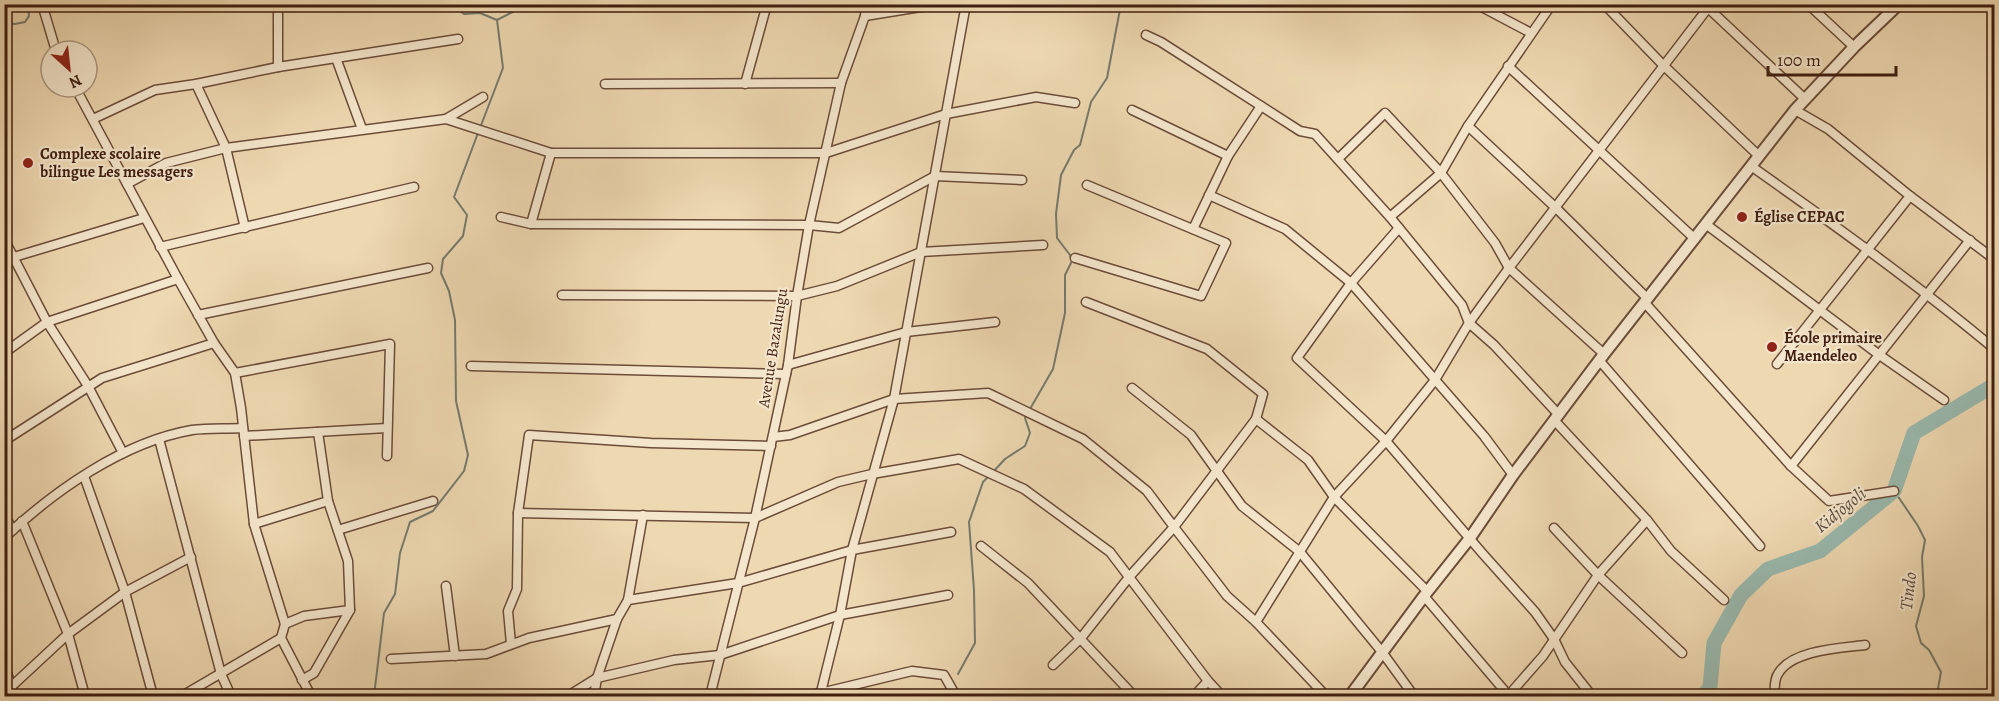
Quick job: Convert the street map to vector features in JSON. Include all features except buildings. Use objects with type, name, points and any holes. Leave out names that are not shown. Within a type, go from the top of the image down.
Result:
[{"type":"street","points":[[42,4],[52,39]]},
{"type":"street","points":[[278,4],[278,67]]},
{"type":"street","points":[[745,84],[767,4]]},
{"type":"street","name":"Avenue Bazalungu","points":[[710,696],[789,365],[808,225],[841,83],[865,16],[867,4]]},
{"type":"street","points":[[865,16],[939,4]]},
{"type":"street","points":[[820,695],[840,615],[852,550],[894,399],[966,4]]},
{"type":"street","points":[[1042,4],[1058,5]]},
{"type":"street","points":[[1476,4],[1531,33]]},
{"type":"street","points":[[1390,217],[1441,173],[1468,126],[1552,4]]},
{"type":"street","points":[[1604,4],[1663,65],[1759,156]]},
{"type":"street","points":[[1808,4],[1854,47]]},
{"type":"street","points":[[1350,696],[1470,538],[1513,475],[1602,357],[1751,166],[1805,99],[1899,4]]},
{"type":"street","points":[[1256,622],[1334,497],[1386,441],[1435,380],[1469,323],[1509,268],[1708,6],[1805,99]]},
{"type":"street","points":[[1146,35],[1161,42],[1300,131],[1315,134],[1390,217],[1462,305],[1469,323],[1494,345],[1647,520],[1671,551],[1724,600]]},
{"type":"street","points":[[93,119],[155,90],[278,67],[458,39]]},
{"type":"street","points":[[336,58],[362,129]]},
{"type":"street","points":[[1508,66],[1695,239]]},
{"type":"street","points":[[605,84],[841,83]]},
{"type":"street","points":[[196,84],[225,148],[245,228]]},
{"type":"street","points":[[127,184],[166,163],[225,148],[446,119],[483,97]]},
{"type":"street","points":[[446,119],[551,153],[826,153],[946,114],[1036,97],[1075,103]]},
{"type":"street","points":[[82,99],[160,248],[214,344],[235,373],[254,524],[285,624],[281,638],[182,696]]},
{"type":"street","points":[[1193,229],[1227,156],[1261,106]]},
{"type":"street","points":[[1132,110],[1227,156]]},
{"type":"street","points":[[1796,110],[1828,129],[1910,196],[1995,258]]},
{"type":"street","points":[[1339,158],[1385,113],[1441,173],[1495,243],[1509,268],[1602,357],[1760,546]]},
{"type":"street","points":[[1468,126],[1556,208],[1647,301],[1791,466],[1829,501],[1894,491]]},
{"type":"street","points":[[531,224],[551,153]]},
{"type":"street","points":[[1751,166],[1868,248],[1991,346]]},
{"type":"street","points":[[501,217],[531,224],[808,225],[838,228],[934,176],[1022,180]]},
{"type":"street","points":[[1075,258],[1202,296],[1226,243],[1087,185]]},
{"type":"street","points":[[160,248],[414,187]]},
{"type":"street","points":[[1209,195],[1285,230],[1351,284],[1484,436],[1513,475]]},
{"type":"street","points":[[1778,364],[1818,310],[1910,196]]},
{"type":"street","points":[[14,258],[144,218]]},
{"type":"street","points":[[1707,225],[1818,310],[1944,400]]},
{"type":"street","points":[[1399,228],[1351,284],[1297,358],[1386,441],[1536,612],[1554,639],[1565,663],[1592,696]]},
{"type":"street","points":[[4,239],[47,322],[88,386],[123,453]]},
{"type":"street","points":[[1791,466],[1926,292],[1970,240]]},
{"type":"street","points":[[562,296],[797,296],[837,286],[921,252],[1043,245]]},
{"type":"street","points":[[198,315],[428,268]]},
{"type":"street","points":[[4,353],[47,322],[178,279]]},
{"type":"street","points":[[1053,665],[1081,638],[1130,576],[1174,527],[1256,419],[1263,394],[1207,349],[1086,302]]},
{"type":"street","points":[[789,365],[906,332],[995,322]]},
{"type":"street","points":[[4,441],[102,378],[214,344]]},
{"type":"street","points":[[235,373],[390,344],[387,456]]},
{"type":"street","points":[[471,366],[786,374]]},
{"type":"street","points":[[1132,388],[1191,435],[1242,506],[1300,552],[1382,652],[1414,696]]},
{"type":"street","points":[[773,437],[790,435],[894,399],[988,393],[1083,439],[1147,491],[1227,596],[1256,622],[1326,696]]},
{"type":"street","points":[[1256,419],[1308,460],[1334,497],[1426,593],[1509,696],[1544,656],[1598,575],[1647,520]]},
{"type":"street","points":[[4,538],[22,521],[84,476],[123,453],[159,439],[192,430],[318,432],[387,428]]},
{"type":"street","points":[[303,680],[314,673],[350,610],[348,561],[328,501],[318,432]]},
{"type":"street","points":[[511,644],[508,611],[517,589],[518,513],[529,435],[651,443],[771,446]]},
{"type":"street","points":[[159,439],[221,674],[231,696]]},
{"type":"street","points":[[518,513],[754,518],[838,483],[872,474],[959,459],[1024,489],[1110,552],[1208,681],[1222,696]]},
{"type":"street","points":[[84,476],[126,592],[153,696]]},
{"type":"street","points":[[254,524],[328,501]]},
{"type":"street","points":[[338,530],[433,501]]},
{"type":"street","points":[[4,515],[13,530]]},
{"type":"street","points":[[594,696],[597,678],[617,619],[628,600],[643,515]]},
{"type":"street","points":[[22,521],[68,634],[86,696]]},
{"type":"street","points":[[1554,528],[1598,575],[1682,653]]},
{"type":"street","points":[[628,600],[738,583],[852,550],[951,532]]},
{"type":"street","points":[[981,546],[1028,583],[1134,696]]},
{"type":"street","points":[[12,686],[68,634],[126,592],[191,557]]},
{"type":"street","points":[[446,586],[455,656]]},
{"type":"street","points":[[568,696],[597,678],[674,660],[720,655],[840,615],[948,595]]},
{"type":"street","points":[[285,624],[304,616],[350,610]]},
{"type":"street","points":[[391,659],[486,654],[529,638],[617,619]]},
{"type":"street","points":[[281,638],[311,696]]},
{"type":"street","points":[[1774,696],[1777,674],[1790,662],[1818,651],[1864,645]]},
{"type":"street","points":[[4,663],[14,696]]},
{"type":"street","points":[[808,696],[820,695],[912,671],[944,675],[956,696]]},
{"type":"street","points":[[1194,696],[1208,681]]},
{"type":"waterway","points":[[4,16],[8,23],[25,22],[29,16],[28,4]]},
{"type":"waterway","points":[[451,4],[464,14],[480,13],[497,20],[528,4]]},
{"type":"waterway","points":[[1030,409],[1053,369],[1065,313],[1065,275],[1072,261],[1057,238],[1056,214],[1061,175],[1074,150],[1080,145],[1091,102],[1107,78],[1121,4]]},
{"type":"waterway","points":[[480,128],[503,68],[497,20]]},
{"type":"waterway","points":[[374,696],[384,613],[395,594],[400,553],[410,522],[433,511],[464,471],[468,455],[456,401],[455,320],[449,291],[441,273],[443,259],[463,236],[467,215],[454,197],[478,133]]},
{"type":"waterway","name":"Kidjogoli","points":[[1703,696],[1710,687],[1714,643],[1741,595],[1768,569],[1820,551],[1894,491],[1914,433],[1994,385]]},
{"type":"waterway","points":[[993,472],[1005,459],[1025,446],[1030,433],[1025,418],[1027,414]]},
{"type":"waterway","points":[[958,674],[975,643],[969,522],[983,482],[989,476]]},
{"type":"waterway","name":"Tindo","points":[[1895,492],[1925,540],[1922,557],[1924,596],[1916,626],[1921,643],[1929,650],[1941,672],[1937,694],[1939,696]]},
{"type":"place","name":"Complexe scolaire bilingue Les messagers","points":[[28,163]]},
{"type":"place","name":"Église CEPAC","points":[[1742,217]]},
{"type":"place","name":"École primaire Maendeleo","points":[[1772,347]]}]
